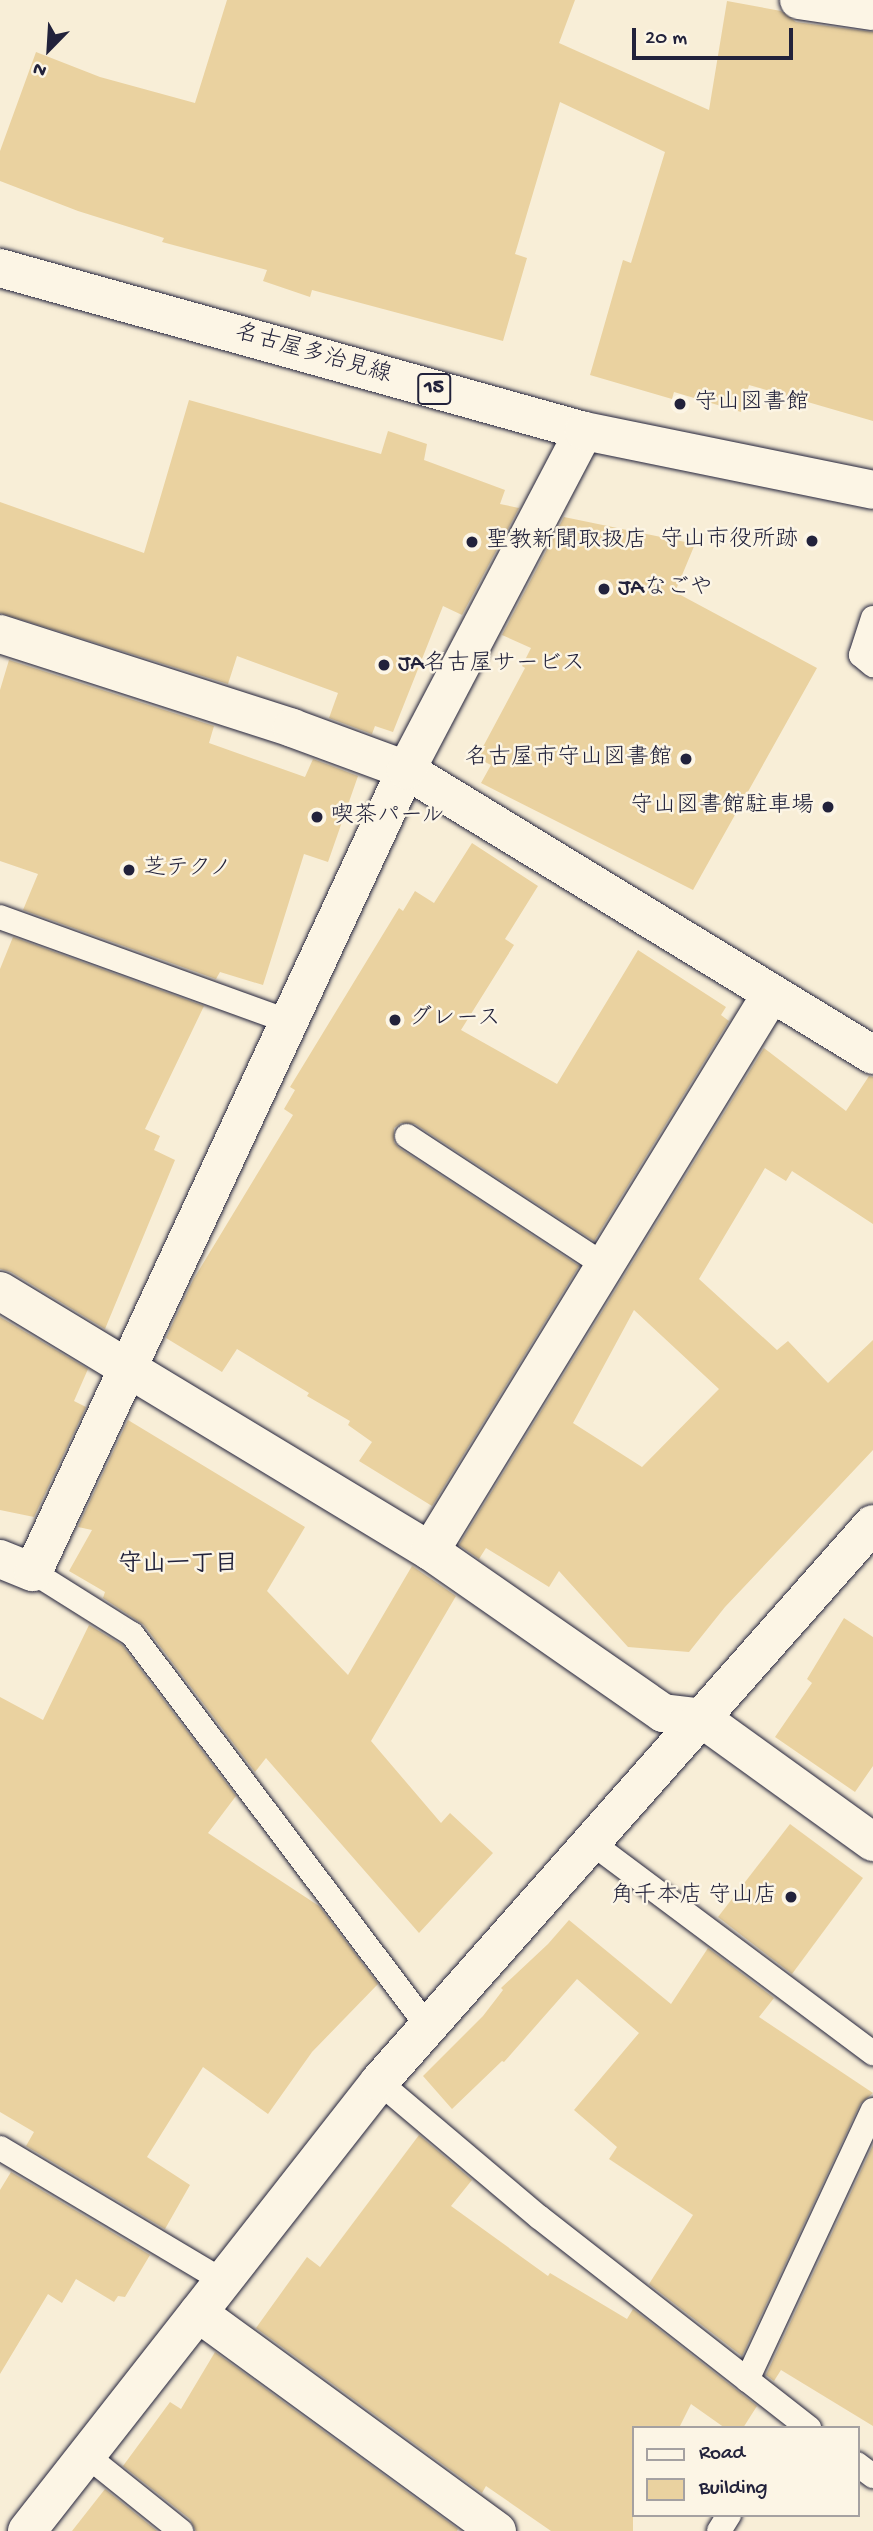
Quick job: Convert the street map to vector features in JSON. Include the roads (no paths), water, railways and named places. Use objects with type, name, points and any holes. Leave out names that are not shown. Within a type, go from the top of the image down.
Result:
[{"type":"street","points":[[799,0],[873,11]]},
{"type":"street","name":"名古屋多治見線","points":[[0,268],[584,431],[873,490]]},
{"type":"street","points":[[16,1565],[130,1367],[406,771],[584,431]]},
{"type":"street","points":[[0,634],[292,728],[406,771],[771,994],[870,1046]]},
{"type":"street","points":[[430,1551],[771,994]]},
{"type":"street","points":[[0,1291],[130,1367],[430,1551],[663,1713],[701,1718],[873,1842]]},
{"type":"street","points":[[27,2531],[379,2082],[873,1524]]},
{"type":"street","points":[[198,2313],[496,2531]]},
{"type":"lane","points":[[873,618],[860,655],[873,665]]},
{"type":"lane","points":[[0,917],[288,1021]]},
{"type":"lane","points":[[407,1136],[606,1266]]},
{"type":"lane","points":[[16,1565],[132,1634],[429,2028]]},
{"type":"lane","points":[[592,1843],[873,2053]]},
{"type":"lane","points":[[379,2082],[538,2217],[747,2380],[796,2424]]},
{"type":"lane","points":[[747,2380],[873,2110]]},
{"type":"lane","points":[[0,2148],[223,2281]]},
{"type":"lane","points":[[86,2455],[181,2531]]},
{"type":"place","name":"守山図書館","points":[[680,404]]},
{"type":"place","name":"守山市役所跡","points":[[812,541]]},
{"type":"place","name":"聖教新聞取扱店","points":[[472,542]]},
{"type":"place","name":"JAなごや","points":[[604,589]]},
{"type":"place","name":"JA名古屋サービス","points":[[384,665]]},
{"type":"place","name":"名古屋市守山図書館","points":[[686,759]]},
{"type":"place","name":"守山図書館駐車場","points":[[828,807]]},
{"type":"place","name":"喫茶パール","points":[[317,817]]},
{"type":"place","name":"芝テクノ","points":[[129,870]]},
{"type":"place","name":"グレース","points":[[395,1020]]},
{"type":"place","name":"角千本店 守山店","points":[[791,1897]]},
{"type":"district","name":"守山一丁目","points":[[178,1566]]}]
